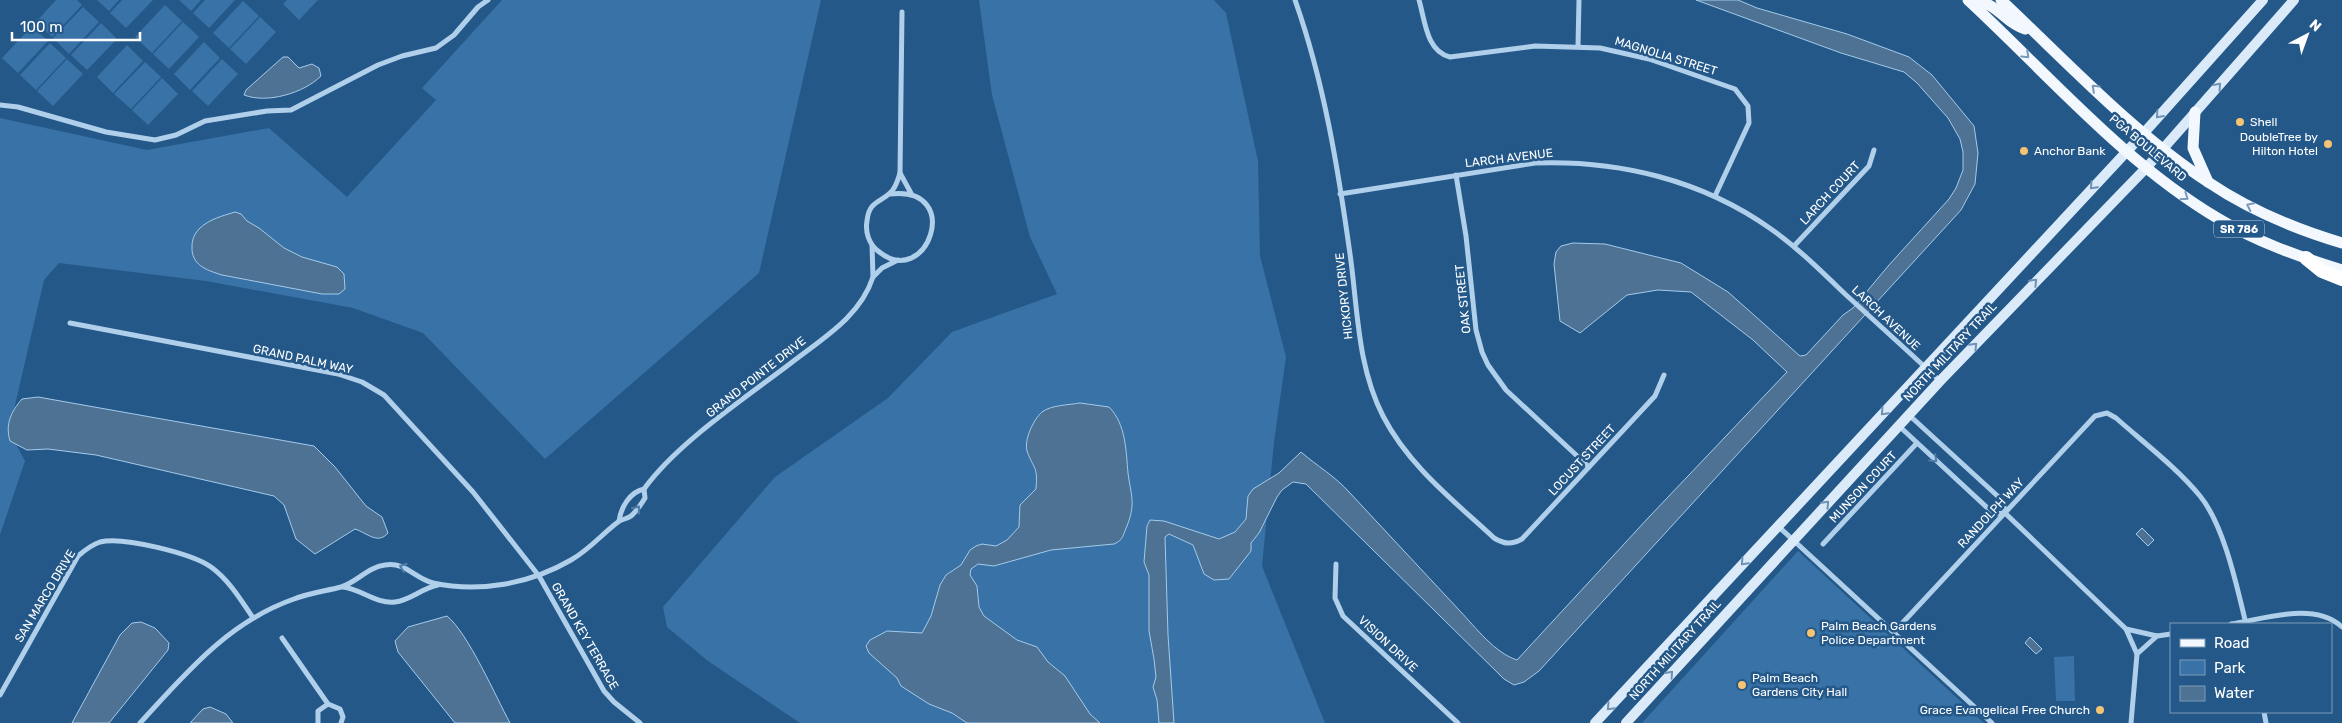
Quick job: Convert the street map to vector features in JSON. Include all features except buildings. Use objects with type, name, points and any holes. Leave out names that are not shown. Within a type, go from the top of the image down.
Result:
[{"type":"highway","points":[[2306,258],[2322,271],[2342,279]]},
{"type":"main road","name":"PGA BOULEVARD","points":[[1970,0],[2127,150],[2166,183],[2220,220],[2306,258],[2342,270]]},
{"type":"main road","points":[[1970,0],[1994,6],[2022,29],[2034,32]]},
{"type":"main road","name":"PGA BOULEVARD","points":[[2000,0],[2143,134],[2209,183],[2269,216],[2342,242]]},
{"type":"main road","name":"NORTH MILITARY TRAIL","points":[[1594,723],[2143,134],[2263,0]]},
{"type":"main road","name":"NORTH MILITARY TRAIL","points":[[1626,723],[1940,381],[2147,167],[2294,0]]},
{"type":"main road","points":[[2195,112],[2193,148],[2209,183]]},
{"type":"street","points":[[0,105],[18,107],[106,132],[155,140],[176,135],[205,121],[267,111],[291,110],[378,65],[402,56],[436,48],[454,35],[478,7],[488,0]]},
{"type":"street","name":"HICKORY DRIVE","points":[[1296,0],[1317,67],[1350,253],[1360,347],[1368,378],[1383,416],[1404,450],[1420,469],[1494,538],[1503,543]]},
{"type":"street","name":"MAGNOLIA STREET","points":[[1419,0],[1433,47],[1443,55],[1450,57],[1535,46],[1578,46],[1633,54],[1729,86],[1740,93],[1748,106],[1749,124],[1715,196]]},
{"type":"street","points":[[1578,46],[1579,0]]},
{"type":"street","name":"GRAND POINTE DRIVE","points":[[874,277],[872,245],[866,228],[870,210],[875,203],[890,194],[900,173],[902,12]]},
{"type":"street","name":"LARCH COURT","points":[[1794,246],[1870,166],[1874,150]]},
{"type":"street","name":"LARCH AVENUE","points":[[1340,194],[1535,163],[1582,163],[1662,176],[1715,196],[1748,214],[1794,246],[1940,381]]},
{"type":"street","name":"GRAND POINTE DRIVE","points":[[447,584],[485,586],[508,584],[539,576],[571,560],[592,545],[619,521],[630,516],[645,498],[644,489],[653,476],[678,453],[728,410],[848,319],[865,296],[874,277],[882,268],[920,252],[932,234],[932,218],[929,211],[919,199],[912,195],[900,173]]},
{"type":"street","name":"OAK STREET","points":[[1456,175],[1466,236],[1476,330],[1482,352],[1488,365],[1506,390],[1589,467]]},
{"type":"street","points":[[890,194],[901,192],[912,195]]},
{"type":"street","points":[[872,245],[884,255],[900,259]]},
{"type":"street","name":"GRAND PALM WAY","points":[[70,323],[338,374],[374,388],[393,403],[438,452],[479,499],[539,576]]},
{"type":"street","name":"LOCUST STREET","points":[[1503,543],[1516,542],[1522,539],[1655,396],[1664,375]]},
{"type":"street","name":"RANDOLPH WAY","points":[[1894,632],[2095,416],[2106,413],[2116,418],[2201,496],[2213,517],[2232,570],[2246,623]]},
{"type":"street","points":[[1909,415],[2003,501],[2005,513],[2126,629],[2137,654],[2131,723]]},
{"type":"street","points":[[1898,426],[1994,514],[2005,513]]},
{"type":"street","name":"MUNSON COURT","points":[[1823,544],[1917,443]]},
{"type":"street","name":"GRAND POINTE DRIVE","points":[[619,521],[620,510],[636,491],[644,489]]},
{"type":"street","points":[[1778,526],[1992,723]]},
{"type":"street","name":"SAN MARCO DRIVE","points":[[0,695],[78,556],[84,550],[101,542],[110,541],[138,545],[186,554],[199,560],[223,577],[253,618]]},
{"type":"street","points":[[140,723],[200,658],[220,640],[253,618],[293,599],[340,587],[386,564],[403,566],[431,583],[447,584]]},
{"type":"street","name":"VISION DRIVE","points":[[1336,564],[1335,598],[1343,616],[1458,723]]},
{"type":"street","name":"GRAND KEY TERRACE","points":[[539,576],[604,690],[614,702],[640,723]]},
{"type":"street","points":[[340,587],[353,589],[376,599],[394,602],[405,600],[432,586],[447,584]]},
{"type":"street","points":[[2246,623],[2311,612],[2328,617],[2342,627]]},
{"type":"street","points":[[2126,629],[2157,636],[2170,634]]},
{"type":"street","points":[[2137,654],[2157,636]]},
{"type":"street","points":[[282,638],[328,704],[340,709],[343,717],[341,723]]},
{"type":"street","points":[[318,723],[318,711],[328,704]]},
{"type":"green space","points":[[56,0],[77,0],[82,5],[52,37],[36,22]]},
{"type":"green space","points":[[97,0],[119,0],[109,11]]},
{"type":"green space","points":[[122,0],[153,0],[126,28],[110,13]]},
{"type":"green space","points":[[179,0],[201,0],[191,11]]},
{"type":"green space","points":[[205,0],[235,0],[209,28],[193,13]]},
{"type":"green space","points":[[287,0],[318,0],[299,20],[283,4]]},
{"type":"green space","points":[[502,0],[821,0],[759,273],[545,459],[423,333],[353,308],[206,281],[59,263],[44,280],[9,431],[25,461],[0,535],[0,118],[147,150],[269,128],[347,197],[436,100],[422,88]]},
{"type":"green space","points":[[979,0],[1214,0],[1226,13],[1258,161],[1260,256],[1286,357],[1274,442],[1262,566],[1325,723],[800,723],[708,661],[667,627],[663,607],[775,477],[888,398],[952,332],[1057,294],[1030,237],[992,95]]},
{"type":"green space","points":[[243,1],[259,16],[229,48],[213,33]]},
{"type":"green space","points":[[165,5],[182,21],[152,53],[135,37]]},
{"type":"green space","points":[[83,7],[99,22],[69,54],[53,38]]},
{"type":"green space","points":[[260,17],[276,32],[246,64],[230,49]]},
{"type":"green space","points":[[183,22],[199,37],[169,69],[153,54]]},
{"type":"green space","points":[[101,23],[117,39],[87,70],[71,55]]},
{"type":"green space","points":[[32,26],[48,41],[18,73],[2,58]]},
{"type":"green space","points":[[204,42],[220,58],[190,90],[174,74]]},
{"type":"green space","points":[[50,43],[66,58],[36,90],[20,75]]},
{"type":"green space","points":[[127,45],[143,61],[113,93],[97,77]]},
{"type":"green space","points":[[67,59],[83,74],[53,106],[37,91]]},
{"type":"green space","points":[[222,59],[238,74],[208,106],[192,91]]},
{"type":"green space","points":[[145,62],[161,77],[131,109],[114,94]]},
{"type":"green space","points":[[162,78],[178,94],[148,125],[132,110]]},
{"type":"green space","points":[[1798,551],[1984,723],[1642,723]]},
{"type":"green space","points":[[2074,656],[2075,701],[2056,701],[2054,657]]},
{"type":"water","points":[[1696,0],[1738,0],[1757,8],[1847,34],[1909,57],[1932,75],[1974,126],[1978,153],[1975,184],[1961,210],[1539,671],[1524,682],[1514,685],[1504,679],[1306,484],[1293,482],[1282,490],[1277,497],[1259,533],[1251,543],[1251,551],[1229,579],[1214,580],[1204,574],[1193,545],[1169,534],[1165,537],[1168,635],[1174,723],[1159,723],[1157,700],[1153,687],[1156,677],[1149,631],[1149,575],[1144,562],[1147,526],[1150,520],[1164,521],[1219,539],[1235,532],[1246,519],[1248,496],[1253,489],[1279,473],[1301,452],[1344,487],[1486,639],[1501,652],[1517,660],[1649,517],[1787,372],[1753,340],[1691,292],[1658,290],[1627,295],[1580,333],[1560,321],[1554,264],[1556,252],[1561,246],[1573,243],[1605,244],[1681,263],[1728,292],[1800,356],[1806,355],[1843,315],[1853,308],[1949,199],[1956,188],[1963,170],[1963,152],[1960,139],[1948,118],[1917,83],[1904,72],[1841,53]]},
{"type":"water","points":[[283,57],[288,57],[299,68],[312,64],[319,68],[321,76],[305,87],[285,95],[263,98],[244,95],[246,90]]},
{"type":"water","points":[[235,212],[241,214],[247,221],[284,248],[302,257],[337,267],[344,274],[345,289],[339,294],[322,294],[222,275],[201,266],[194,258],[192,252],[195,234],[208,222]]},
{"type":"water","points":[[38,397],[314,446],[335,467],[366,506],[382,517],[388,533],[380,538],[376,538],[355,529],[315,554],[296,539],[284,505],[274,496],[96,455],[48,449],[27,450],[10,441],[8,429],[10,418],[22,399]]},
{"type":"water","points":[[1080,403],[1109,407],[1119,421],[1122,430],[1126,447],[1132,505],[1130,518],[1121,539],[1114,544],[1051,550],[994,566],[978,564],[971,569],[970,575],[977,586],[979,607],[984,616],[1017,640],[1037,647],[1048,662],[1065,676],[1090,714],[1100,723],[967,723],[952,713],[929,704],[901,686],[897,678],[869,653],[866,646],[870,640],[887,631],[922,633],[931,616],[940,585],[946,575],[961,565],[970,550],[976,546],[982,544],[996,546],[1007,540],[1019,527],[1020,505],[1036,489],[1036,472],[1026,446],[1033,425],[1042,412],[1046,410]]},
{"type":"water","points":[[2142,528],[2154,540],[2148,546],[2136,534]]},
{"type":"water","points":[[447,616],[464,636],[510,723],[455,723],[398,652],[395,641],[408,627]]},
{"type":"water","points":[[141,622],[155,628],[169,643],[168,650],[109,723],[72,723],[120,635],[132,623]]},
{"type":"water","points":[[2030,637],[2042,649],[2036,654],[2025,643]]},
{"type":"water","points":[[210,707],[226,714],[233,723],[190,723],[203,709]]},
{"type":"place","name":"Shell","points":[[2240,122]]},
{"type":"place","name":"DoubleTree by Hilton Hotel","points":[[2328,144]]},
{"type":"place","name":"Anchor Bank","points":[[2024,151]]},
{"type":"place","name":"Palm Beach Gardens Police Department","points":[[1811,633]]},
{"type":"place","name":"Palm Beach Gardens City Hall","points":[[1742,685]]},
{"type":"place","name":"Grace Evangelical Free Church","points":[[2100,710]]}]
